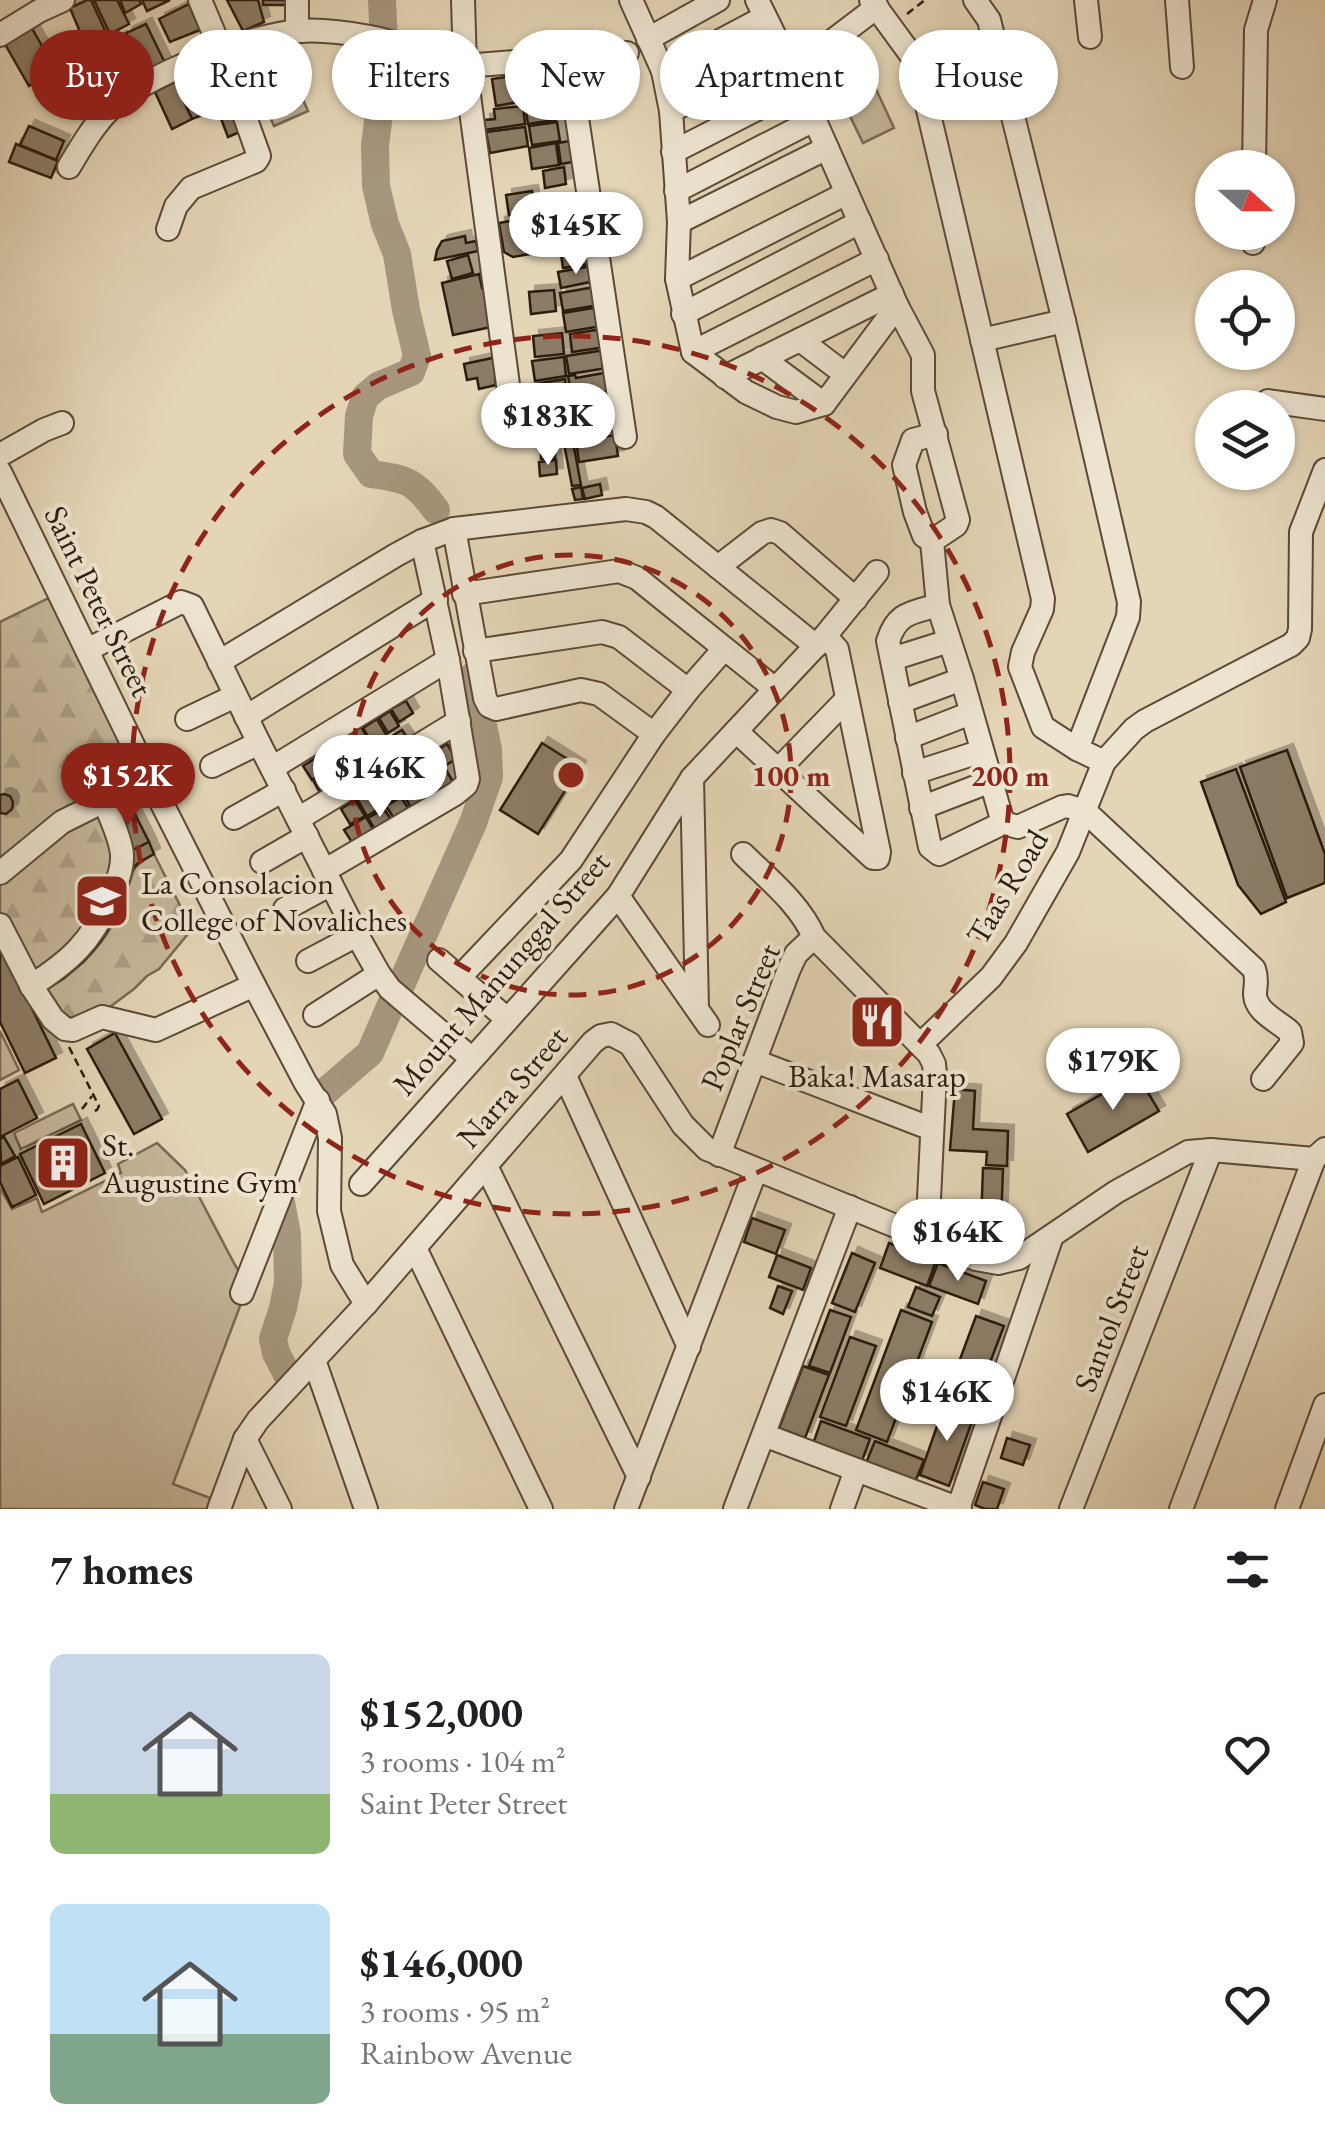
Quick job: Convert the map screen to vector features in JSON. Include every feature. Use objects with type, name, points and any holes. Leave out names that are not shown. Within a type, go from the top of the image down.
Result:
[{"type":"street","points":[[0,35],[63,0]]},
{"type":"street","points":[[200,0],[213,30]]},
{"type":"street","points":[[296,0],[297,30]]},
{"type":"street","points":[[463,0],[464,30]]},
{"type":"street","points":[[648,39],[718,0]]},
{"type":"street","points":[[975,0],[989,20],[1130,602],[1128,617],[1076,749]]},
{"type":"street","points":[[1086,0],[1090,37]]},
{"type":"street","points":[[1177,0],[1182,67]]},
{"type":"street","points":[[1254,150],[1256,30],[1265,0]]},
{"type":"street","points":[[634,1],[660,65]]},
{"type":"street","points":[[728,30],[761,9]]},
{"type":"street","points":[[851,30],[880,11],[917,63],[1043,598],[1020,668],[1043,727],[1104,762]]},
{"type":"street","points":[[70,167],[110,110],[139,87],[174,71]]},
{"type":"street","points":[[168,230],[176,206],[191,188],[256,161],[258,150],[247,120]]},
{"type":"street","points":[[473,120],[509,396]]},
{"type":"street","points":[[577,120],[625,437]]},
{"type":"street","points":[[671,120],[679,222],[677,279],[692,352],[746,392],[796,412],[824,404],[895,300]]},
{"type":"street","points":[[673,152],[736,120]]},
{"type":"street","points":[[676,192],[814,120],[924,355],[924,390],[958,520],[932,541]]},
{"type":"street","points":[[679,222],[827,148]]},
{"type":"street","points":[[677,279],[847,193]]},
{"type":"street","points":[[684,314],[860,222]]},
{"type":"street","points":[[692,352],[877,259]]},
{"type":"street","points":[[726,377],[837,321],[895,300]]},
{"type":"street","points":[[837,321],[867,344]]},
{"type":"street","points":[[982,340],[1064,322]]},
{"type":"street","points":[[800,340],[845,374]]},
{"type":"street","points":[[762,358],[824,404]]},
{"type":"street","points":[[1295,405],[1325,409]]},
{"type":"street","points":[[0,456],[62,423]]},
{"type":"street","points":[[932,541],[924,536],[915,512],[904,465],[913,440],[936,434]]},
{"type":"street","name":"Taas Road","points":[[920,1045],[991,977],[1016,943],[1068,852],[1104,762],[1145,721],[1292,645],[1298,638],[1301,532],[1317,513],[1325,470]]},
{"type":"street","name":"Saint Peter Street","points":[[0,472],[151,782],[254,985],[325,1114],[330,1138],[329,1212],[342,1264],[366,1304]]},
{"type":"street","points":[[219,662],[422,541],[454,529],[626,510],[646,512],[718,568],[837,649],[880,852],[878,858],[873,858],[736,731]]},
{"type":"street","points":[[454,529],[484,698],[489,706],[496,709],[581,690],[599,694],[654,734]]},
{"type":"street","points":[[718,568],[770,530],[780,534],[856,599]]},
{"type":"street","points":[[285,908],[462,790],[468,780],[448,660],[422,541]]},
{"type":"street","points":[[932,541],[938,605],[1003,823]]},
{"type":"street","points":[[464,594],[619,571],[637,578],[775,689]]},
{"type":"street","name":"Mount Manunggal Street","points":[[362,1184],[618,896],[692,778],[820,641],[877,572]]},
{"type":"street","points":[[188,718],[241,707],[436,600]]},
{"type":"street","points":[[87,650],[185,602],[194,609],[379,974],[390,989],[471,1058]]},
{"type":"street","points":[[938,605],[902,616],[892,627],[888,641],[930,847],[939,854],[1003,823],[1018,827],[1068,806],[1086,812],[1254,970],[1259,1008],[1292,1037],[1292,1043],[1263,1079]]},
{"type":"street","points":[[475,651],[602,632],[619,637],[688,690]]},
{"type":"street","points":[[892,659],[949,642]]},
{"type":"street","points":[[460,977],[571,860],[654,734],[724,649]]},
{"type":"street","points":[[272,768],[448,660]]},
{"type":"street","points":[[900,702],[962,679]]},
{"type":"street","points":[[777,770],[846,700]]},
{"type":"street","points":[[907,738],[972,712]]},
{"type":"street","points":[[262,862],[302,828],[459,722]]},
{"type":"street","points":[[212,766],[259,743]]},
{"type":"street","points":[[914,773],[982,751]]},
{"type":"street","points":[[618,896],[703,1016],[692,778]]},
{"type":"street","points":[[921,808],[991,780]]},
{"type":"street","points":[[0,873],[62,822],[151,782]]},
{"type":"street","points":[[234,818],[284,790]]},
{"type":"street","points":[[32,986],[87,942],[113,894],[122,855],[104,800]]},
{"type":"street","points":[[743,854],[804,917],[814,937]]},
{"type":"street","points":[[0,925],[32,986],[54,1020],[65,1029],[74,1030],[102,1017],[156,1030],[254,985]]},
{"type":"street","points":[[308,962],[356,935]]},
{"type":"street","name":"Poplar Street","points":[[719,1155],[789,969],[796,954],[814,937],[920,1045]]},
{"type":"street","points":[[439,960],[506,1018]]},
{"type":"street","points":[[315,1015],[379,974]]},
{"type":"street","name":"Narra Street","points":[[219,1509],[245,1439],[258,1420],[366,1304],[601,1036],[611,1034],[630,1044],[683,1125],[706,1149],[927,1240],[998,1263],[1019,1258],[1116,1192],[1188,1152],[1319,1154]]},
{"type":"street","points":[[920,1045],[934,1064],[936,1075],[927,1240]]},
{"type":"street","points":[[755,1061],[932,1129]]},
{"type":"street","points":[[565,1076],[689,1347]]},
{"type":"street","points":[[242,1293],[318,1100]]},
{"type":"street","name":"Santol Street","points":[[1071,1509],[1211,1150]]},
{"type":"street","points":[[1182,1509],[1319,1154]]},
{"type":"street","points":[[486,1166],[639,1477]]},
{"type":"street","points":[[626,1509],[756,1170]]},
{"type":"street","points":[[735,1509],[850,1207]]},
{"type":"street","points":[[764,1435],[959,1509],[1052,1236]]},
{"type":"street","points":[[414,1248],[541,1509]]},
{"type":"street","points":[[314,1360],[366,1509]]},
{"type":"street","points":[[1287,1509],[1325,1405]]},
{"type":"street","points":[[245,1439],[280,1509]]},
{"type":"street","points":[[842,1509],[856,1470]]},
{"type":"path","points":[[880,11],[925,0]]},
{"type":"path","points":[[54,1020],[99,1106],[92,1112]]},
{"type":"path","points":[[82,1109],[93,1095]]},
{"type":"green space","points":[[879,96],[894,128],[863,143],[852,120],[879,120]]},
{"type":"green space","points":[[51,597],[143,777],[134,781],[119,753],[89,768],[102,795],[0,866],[0,622]]},
{"type":"green space","points":[[102,806],[120,847],[97,922],[34,981],[0,916],[0,878]]},
{"type":"green space","points":[[154,854],[192,929],[159,969],[107,1009],[68,1019],[61,1016],[45,990],[91,954],[111,925],[134,869]]},
{"type":"green space","points":[[0,1031],[19,1070],[0,1080]]},
{"type":"green space","points":[[73,1104],[81,1120],[21,1149],[14,1133]]},
{"type":"green space","points":[[157,1143],[185,1170],[248,1285],[173,1484],[218,1501],[215,1509],[0,1509],[0,1188],[12,1209],[37,1198],[42,1212],[121,1173],[118,1164]]},
{"type":"building","points":[[91,0],[105,30],[79,30],[70,8]]},
{"type":"building","points":[[94,0],[117,0],[129,24],[108,30]]},
{"type":"building","points":[[120,0],[139,0],[141,4],[125,13]]},
{"type":"building","points":[[142,0],[170,0],[147,11]]},
{"type":"building","points":[[227,0],[258,0],[264,22],[242,30]]},
{"type":"building","points":[[263,0],[291,0],[291,5],[263,5]]},
{"type":"building","points":[[189,4],[200,30],[174,30],[174,40],[170,42],[159,19]]},
{"type":"building","points":[[29,23],[33,30],[29,86],[2,39]]},
{"type":"building","points":[[154,40],[166,65],[154,70]]},
{"type":"building","points":[[505,77],[505,104],[496,106],[492,79]]},
{"type":"building","points":[[174,82],[174,120],[190,120],[172,129],[155,92]]},
{"type":"building","points":[[505,108],[505,120],[525,120],[525,124],[485,130],[484,120],[495,119],[494,109]]},
{"type":"building","points":[[222,120],[246,120],[249,128],[228,137]]},
{"type":"building","points":[[557,122],[560,141],[532,145],[529,126]]},
{"type":"building","points":[[29,126],[64,141],[56,160],[20,145]]},
{"type":"building","points":[[525,127],[528,146],[490,153],[486,132]]},
{"type":"building","points":[[575,140],[578,161],[561,164],[558,143]]},
{"type":"building","points":[[556,143],[559,165],[532,169],[529,148]]},
{"type":"building","points":[[16,144],[58,161],[51,178],[9,162]]},
{"type":"building","points":[[564,167],[566,184],[545,188],[543,171]]},
{"type":"building","points":[[532,191],[535,211],[509,215],[506,195]]},
{"type":"building","points":[[573,202],[575,216],[584,215],[587,230],[579,231],[580,240],[556,244],[550,205]]},
{"type":"building","points":[[541,215],[547,251],[513,257],[504,252],[499,223]]},
{"type":"building","points":[[465,236],[466,243],[476,241],[478,251],[435,260],[442,241]]},
{"type":"building","points":[[582,244],[584,254],[593,253],[595,263],[563,268],[560,247]]},
{"type":"building","points":[[468,255],[473,273],[452,279],[447,261]]},
{"type":"building","points":[[592,266],[595,281],[561,288],[558,272]]},
{"type":"building","points":[[479,274],[482,288],[488,287],[496,326],[453,335],[442,283]]},
{"type":"building","points":[[595,287],[599,305],[563,311],[560,293]]},
{"type":"building","points":[[554,290],[556,311],[531,314],[529,292]]},
{"type":"building","points":[[599,307],[602,326],[566,332],[563,313]]},
{"type":"building","points":[[603,329],[606,347],[572,352],[570,334]]},
{"type":"building","points":[[562,333],[564,354],[535,357],[533,336]]},
{"type":"building","points":[[605,350],[607,368],[569,374],[566,356]]},
{"type":"building","points":[[497,357],[502,377],[495,378],[496,385],[479,389],[477,378],[467,380],[464,364]]},
{"type":"building","points":[[564,357],[566,376],[535,381],[532,361]]},
{"type":"building","points":[[604,373],[607,392],[572,398],[568,376]]},
{"type":"building","points":[[565,379],[568,398],[538,403],[535,384]]},
{"type":"building","points":[[615,394],[619,413],[578,421],[575,401]]},
{"type":"building","points":[[538,401],[540,424],[529,425],[527,402]]},
{"type":"building","points":[[572,401],[574,420],[547,423],[545,404]]},
{"type":"building","points":[[565,424],[567,441],[544,443],[543,426]]},
{"type":"building","points":[[615,435],[618,456],[579,462],[576,441]]},
{"type":"building","points":[[573,442],[581,485],[572,486],[564,444]]},
{"type":"building","points":[[541,447],[555,447],[555,458],[541,459]]},
{"type":"building","points":[[556,460],[557,474],[540,476],[539,462]]},
{"type":"building","points":[[600,484],[602,495],[585,499],[582,488]]},
{"type":"building","points":[[581,487],[583,499],[575,500],[572,489]]},
{"type":"building","points":[[406,701],[413,713],[399,722],[391,709]]},
{"type":"building","points":[[390,711],[399,726],[388,733],[379,718]]},
{"type":"building","points":[[377,719],[387,736],[373,745],[363,728]]},
{"type":"building","points":[[361,727],[372,745],[356,755],[345,737]]},
{"type":"building","points":[[402,730],[412,745],[399,753],[389,738]]},
{"type":"building","points":[[344,739],[354,755],[340,763],[331,748]]},
{"type":"building","points":[[389,740],[396,751],[383,759],[376,748]]},
{"type":"building","points":[[542,743],[580,767],[538,834],[500,810]]},
{"type":"building","points":[[447,744],[456,759],[418,782],[409,767]]},
{"type":"building","points":[[331,750],[339,764],[327,772],[318,758]]},
{"type":"building","points":[[372,750],[380,763],[366,771],[359,758]]},
{"type":"building","points":[[1287,750],[1325,854],[1325,883],[1287,898],[1240,767]]},
{"type":"building","points":[[119,753],[134,781],[102,795],[89,768]]},
{"type":"building","points":[[355,757],[364,772],[351,780],[342,766]]},
{"type":"building","points":[[316,758],[325,772],[312,780],[303,766]]},
{"type":"building","points":[[340,767],[349,780],[337,787],[329,774]]},
{"type":"building","points":[[407,768],[416,784],[405,791],[395,775]]},
{"type":"building","points":[[1236,769],[1286,902],[1261,914],[1238,885],[1201,782]]},
{"type":"building","points":[[446,770],[455,785],[430,800],[421,785]]},
{"type":"building","points":[[327,774],[336,788],[322,796],[314,782]]},
{"type":"building","points":[[393,778],[402,793],[386,804],[377,789]]},
{"type":"building","points":[[371,790],[382,807],[367,816],[357,799]]},
{"type":"building","points":[[415,790],[424,804],[413,811],[404,796]]},
{"type":"building","points":[[0,795],[13,802],[6,814],[0,813]]},
{"type":"building","points":[[401,797],[410,811],[395,820],[386,806]]},
{"type":"building","points":[[128,800],[149,842],[123,855],[109,808]]},
{"type":"building","points":[[355,800],[365,816],[350,824],[341,809]]},
{"type":"building","points":[[384,809],[392,821],[376,831],[368,818]]},
{"type":"building","points":[[366,817],[376,834],[355,847],[344,830]]},
{"type":"building","points":[[149,842],[154,854],[130,871],[111,925],[100,942],[84,961],[45,990],[122,872],[123,855]]},
{"type":"building","points":[[0,943],[56,1058],[25,1073],[0,1022]]},
{"type":"building","points":[[115,1033],[162,1119],[134,1134],[87,1049]]},
{"type":"building","points":[[1137,1074],[1159,1111],[1088,1152],[1067,1114]]},
{"type":"building","points":[[18,1080],[37,1118],[0,1137],[0,1089]]},
{"type":"building","points":[[955,1089],[975,1091],[973,1129],[1008,1131],[1007,1166],[986,1165],[987,1152],[950,1150]]},
{"type":"building","name":"St. Augustine Gym","points":[[81,1124],[105,1173],[44,1204],[20,1154]]},
{"type":"building","points":[[4,1137],[15,1156],[1,1164],[0,1139]]},
{"type":"building","points":[[18,1157],[36,1195],[12,1207],[0,1182],[0,1166]]},
{"type":"building","points":[[983,1168],[1003,1169],[1000,1251],[980,1251]]},
{"type":"building","points":[[752,1218],[785,1230],[776,1254],[744,1242]]},
{"type":"building","points":[[889,1243],[936,1261],[927,1286],[880,1268]]},
{"type":"building","points":[[852,1253],[875,1263],[855,1312],[832,1303]]},
{"type":"building","points":[[777,1255],[811,1268],[803,1290],[769,1277]]},
{"type":"building","points":[[938,1263],[986,1281],[978,1304],[929,1286]]},
{"type":"building","points":[[778,1286],[792,1291],[783,1314],[770,1308]]},
{"type":"building","points":[[916,1287],[940,1297],[932,1316],[908,1307]]},
{"type":"building","points":[[830,1310],[851,1317],[830,1373],[809,1366]]},
{"type":"building","points":[[901,1310],[932,1322],[887,1442],[856,1430]]},
{"type":"building","points":[[976,1316],[1004,1326],[976,1399],[949,1389]]},
{"type":"building","points":[[850,1337],[876,1346],[846,1426],[820,1417]]},
{"type":"building","points":[[803,1366],[829,1375],[805,1438],[779,1428]]},
{"type":"building","points":[[945,1403],[975,1413],[949,1486],[920,1475]]},
{"type":"building","points":[[821,1421],[870,1439],[862,1461],[813,1444]]},
{"type":"building","points":[[1007,1438],[1030,1445],[1023,1465],[1001,1458]]},
{"type":"building","points":[[875,1441],[924,1460],[915,1482],[866,1463]]},
{"type":"building","points":[[983,1482],[1004,1489],[997,1509],[975,1505]]},
{"type":"waterway","points":[[382,0],[385,67],[375,145],[376,186],[397,254],[417,356],[411,372],[378,386],[365,397],[359,416],[357,454],[371,474],[409,483],[436,510]]},
{"type":"waterway","points":[[401,985],[473,823],[489,777],[488,750],[473,676]]},
{"type":"waterway","points":[[326,1091],[370,1053],[393,1000]]},
{"type":"waterway","points":[[281,1202],[287,1234],[288,1283],[273,1339],[289,1378]]},
{"type":"place","name":"La Consolacion College of Novaliches","points":[[102,901]]},
{"type":"place","name":"Baka! Masarap","points":[[877,1022]]},
{"type":"place","name":"St. Augustine Gym","points":[[63,1163]]}]
